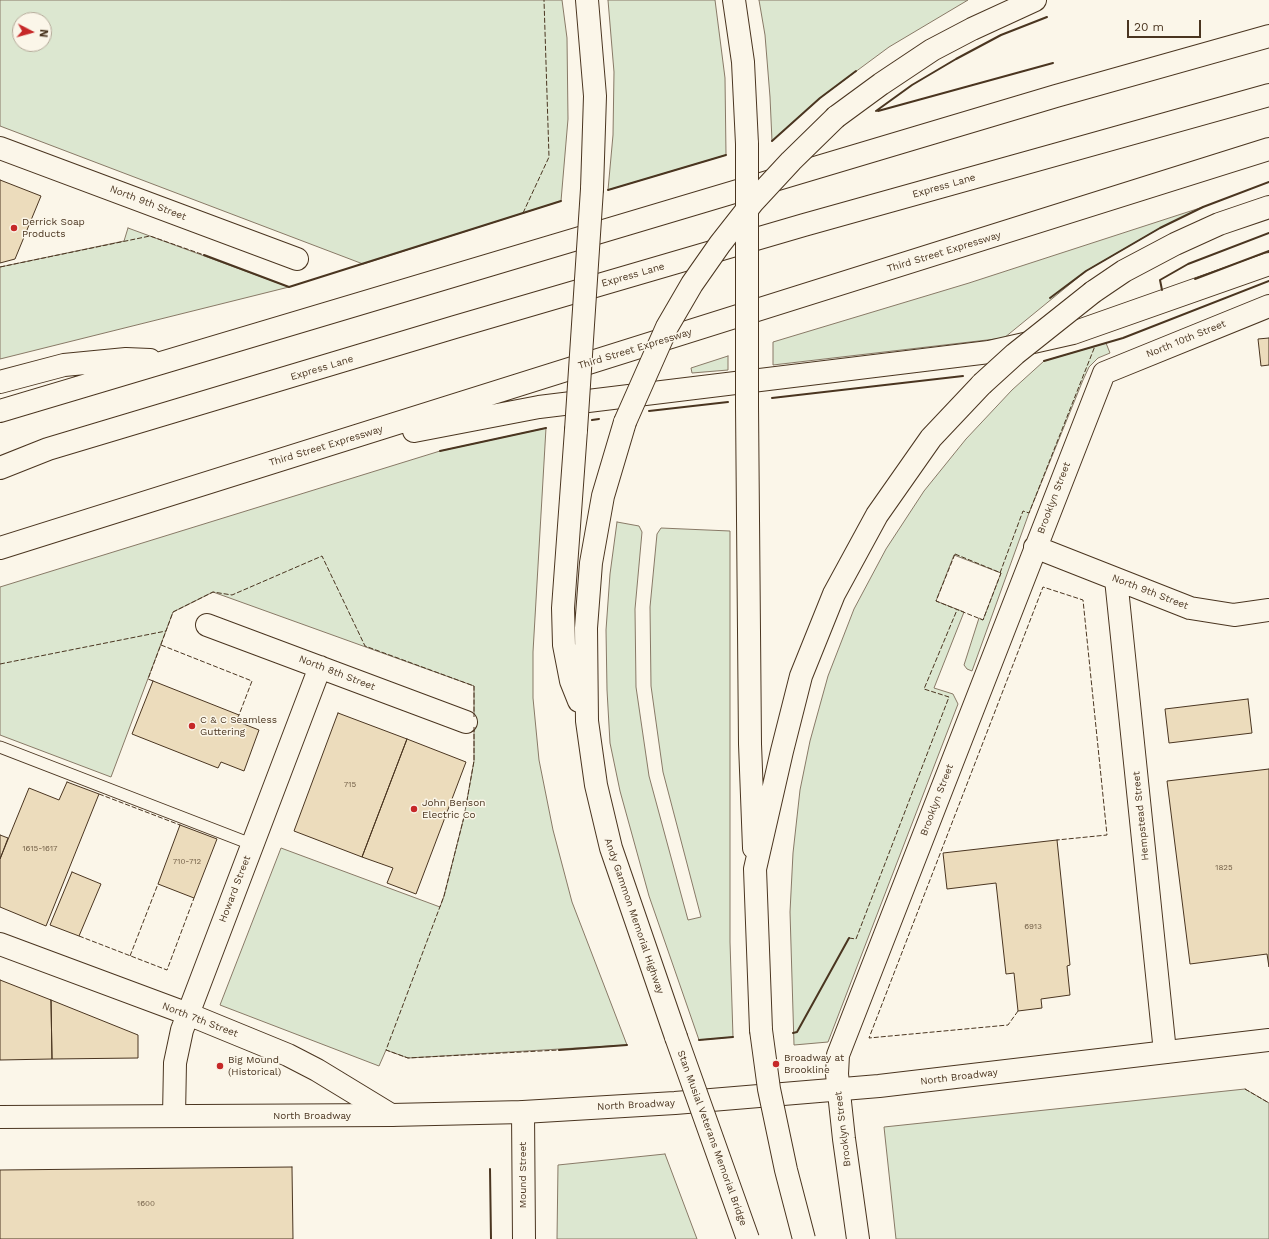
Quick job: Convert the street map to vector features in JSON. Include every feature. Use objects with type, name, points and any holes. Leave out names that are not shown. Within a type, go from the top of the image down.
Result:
[{"type":"main road","points":[[587,0],[595,96],[592,189],[563,608],[564,645],[571,681],[587,721]]},
{"type":"main road","points":[[734,0],[743,62],[747,144],[747,406],[751,808],[756,869],[761,1030],[769,1089],[786,1170],[804,1239]]},
{"type":"main road","name":"Andy Gammon Memorial Highway","points":[[676,1037],[610,848],[596,785],[587,721],[586,628],[591,563],[603,496],[625,422],[667,327],[692,284],[720,244],[758,196],[791,161],[836,117],[881,84],[932,50],[972,29],[1035,0]]},
{"type":"main road","points":[[0,410],[173,360],[1056,96],[1269,36]]},
{"type":"main road","name":"Express Lane","points":[[0,468],[48,449],[804,225],[1269,95]]},
{"type":"main road","name":"North 9th Street","points":[[0,148],[297,259]]},
{"type":"main road","name":"Third Street Expressway","points":[[0,548],[1269,149]]},
{"type":"main road","points":[[756,869],[782,751],[801,676],[834,594],[877,515],[931,438],[982,384],[1021,349],[1093,292],[1124,271],[1175,244],[1219,224],[1269,207]]},
{"type":"main road","points":[[309,451],[539,407],[989,352],[1073,333],[1269,264]]},
{"type":"main road","name":"North 10th Street","points":[[1104,373],[1269,306]]},
{"type":"main road","points":[[0,382],[64,365],[92,361],[126,359],[173,360]]},
{"type":"main road","name":"Brooklyn Street","points":[[858,1239],[839,1090],[837,1064],[840,1051],[1104,373]]},
{"type":"main road","points":[[0,460],[48,449]]},
{"type":"main road","name":"North 9th Street","points":[[1035,547],[1190,608],[1234,615],[1269,610]]},
{"type":"main road","name":"Hempstead Street","points":[[1116,579],[1165,1052]]},
{"type":"main road","name":"North 8th Street","points":[[207,625],[466,722]]},
{"type":"main road","name":"Howard Street","points":[[174,1116],[175,1063],[177,1046],[320,667]]},
{"type":"main road","name":"North 7th Street","points":[[0,944],[188,1014],[288,1055],[322,1073],[391,1115]]},
{"type":"main road","name":"Stan Musial Veterans Memorial Bridge","points":[[676,1037],[748,1239]]},
{"type":"main road","name":"North Broadway","points":[[0,1117],[391,1115],[523,1112],[674,1103],[839,1090],[1269,1040]]},
{"type":"main road","name":"Mound Street","points":[[523,1112],[524,1239]]},
{"type":"lane","points":[[0,747],[252,844]]},
{"type":"green space","points":[[0,0],[562,0],[567,38],[568,119],[561,201],[363,264],[0,126]]},
{"type":"green space","points":[[608,0],[715,0],[725,78],[726,155],[608,190],[613,135],[614,72]]},
{"type":"green space","points":[[759,0],[968,0],[889,47],[820,98],[772,141],[765,35]]},
{"type":"green space","points":[[1203,207],[1160,228],[1086,271],[1004,338],[773,365],[773,342],[969,283]]},
{"type":"green space","points":[[128,228],[289,287],[0,359],[0,267],[124,241]]},
{"type":"green space","points":[[1106,343],[1110,353],[1098,358],[1089,367],[1083,380],[1029,513],[972,671],[967,669],[964,665],[979,618],[983,620],[1001,573],[954,555],[936,601],[964,612],[934,688],[953,694],[958,704],[828,1042],[794,1045],[790,912],[793,853],[800,790],[810,741],[828,676],[854,609],[886,549],[924,491],[966,439],[1012,390],[1044,361]]},
{"type":"green space","points":[[728,356],[728,370],[692,373],[691,368]]},
{"type":"green space","points":[[546,428],[533,652],[533,698],[539,760],[553,830],[572,902],[627,1045],[408,1058],[386,1050],[379,1066],[220,1005],[281,848],[440,907],[464,817],[474,761],[474,686],[213,592],[173,612],[111,777],[0,735],[0,587],[440,451]]},
{"type":"green space","points":[[617,522],[639,526],[642,532],[635,609],[636,687],[649,776],[688,920],[701,917],[663,772],[651,686],[650,607],[657,534],[661,528],[730,531],[730,942],[733,1037],[699,1040],[649,896],[620,791],[610,743],[606,630],[610,574]]},
{"type":"green space","points":[[1245,1089],[1269,1103],[1269,1239],[896,1239],[884,1127]]},
{"type":"green space","points":[[665,1154],[697,1239],[557,1239],[558,1165]]},
{"type":"building","name":"Derrick Soap Products","points":[[0,180],[41,196],[15,259],[0,263]]},
{"type":"building","points":[[1269,338],[1269,365],[1261,366],[1258,339]]},
{"type":"building","name":"C & C Seamless Guttering","points":[[153,681],[239,715],[236,721],[259,730],[244,771],[221,762],[218,768],[132,734]]},
{"type":"building","points":[[1248,699],[1252,733],[1169,743],[1165,709]]},
{"type":"building","points":[[338,713],[407,739],[362,857],[294,831]]},
{"type":"building","name":"John Benson Electric Co","points":[[407,739],[466,762],[416,894],[387,883],[393,868],[362,857]]},
{"type":"building","points":[[1269,769],[1269,967],[1267,954],[1190,964],[1167,781]]},
{"type":"building","points":[[67,782],[99,794],[46,926],[0,907],[0,859],[29,788],[59,800]]},
{"type":"building","points":[[180,825],[217,839],[194,898],[158,884]]},
{"type":"building","points":[[0,835],[8,838],[0,859]]},
{"type":"building","points":[[1057,840],[1070,965],[1067,966],[1070,995],[1041,999],[1042,1008],[1018,1011],[1014,973],[1006,974],[996,883],[947,889],[943,853]]},
{"type":"building","points":[[72,872],[101,884],[79,936],[50,925]]},
{"type":"building","points":[[0,980],[51,1000],[52,1059],[0,1060]]},
{"type":"building","points":[[51,1000],[138,1035],[138,1058],[52,1059]]},
{"type":"building","points":[[292,1167],[293,1239],[0,1239],[0,1170]]},
{"type":"fence","points":[[523,213],[549,157],[544,0]]},
{"type":"fence","points":[[0,267],[150,236],[204,255]]},
{"type":"fence","points":[[1000,573],[1023,511],[1029,513],[1095,346]]},
{"type":"fence","points":[[955,554],[1001,573],[983,620],[936,601],[955,554]]},
{"type":"fence","points":[[0,664],[166,631],[173,612],[213,592],[232,595],[322,556],[365,646],[474,686],[474,717]]},
{"type":"fence","points":[[1018,1011],[1008,1025],[869,1038],[1043,587],[1083,600],[1107,835],[1057,840]]},
{"type":"fence","points":[[849,938],[856,939],[949,697],[924,689],[957,610]]},
{"type":"fence","points":[[153,681],[148,679],[166,631]]},
{"type":"fence","points":[[161,645],[252,681],[239,715]]},
{"type":"fence","points":[[474,727],[474,761],[464,817],[444,896],[386,1050],[408,1058],[559,1050]]},
{"type":"fence","points":[[99,794],[180,825]]},
{"type":"fence","points":[[130,956],[158,884]]},
{"type":"fence","points":[[79,936],[167,970],[194,898]]},
{"type":"fence","points":[[1245,1089],[1269,1103]]},
{"type":"wall","points":[[876,111],[912,85],[956,59],[1001,35],[1047,17]]},
{"type":"wall","points":[[878,111],[1053,63]]},
{"type":"wall","points":[[772,141],[820,98],[856,71]]},
{"type":"wall","points":[[608,190],[726,155]]},
{"type":"wall","points":[[1050,298],[1086,271],[1160,228],[1203,207],[1269,182]]},
{"type":"wall","points":[[204,255],[289,287],[561,201]]},
{"type":"wall","points":[[1162,290],[1160,280],[1188,264],[1269,233]]},
{"type":"wall","points":[[1195,279],[1269,251]]},
{"type":"wall","points":[[1044,361],[1123,338],[1269,281]]},
{"type":"wall","points":[[772,398],[963,376]]},
{"type":"wall","points":[[649,411],[728,402]]},
{"type":"wall","points":[[592,420],[599,419]]},
{"type":"wall","points":[[440,451],[546,428]]},
{"type":"wall","points":[[793,1033],[797,1032],[849,938]]},
{"type":"wall","points":[[699,1040],[733,1037]]},
{"type":"wall","points":[[559,1050],[627,1045]]},
{"type":"wall","points":[[490,1169],[491,1239]]},
{"type":"place","name":"Derrick Soap Products","points":[[14,228]]},
{"type":"place","name":"C & C Seamless Guttering","points":[[192,726]]},
{"type":"place","name":"John Benson Electric Co","points":[[414,809]]},
{"type":"place","name":"Broadway at Brookline","points":[[776,1064]]},
{"type":"place","name":"Big Mound (Historical)","points":[[220,1066]]}]
